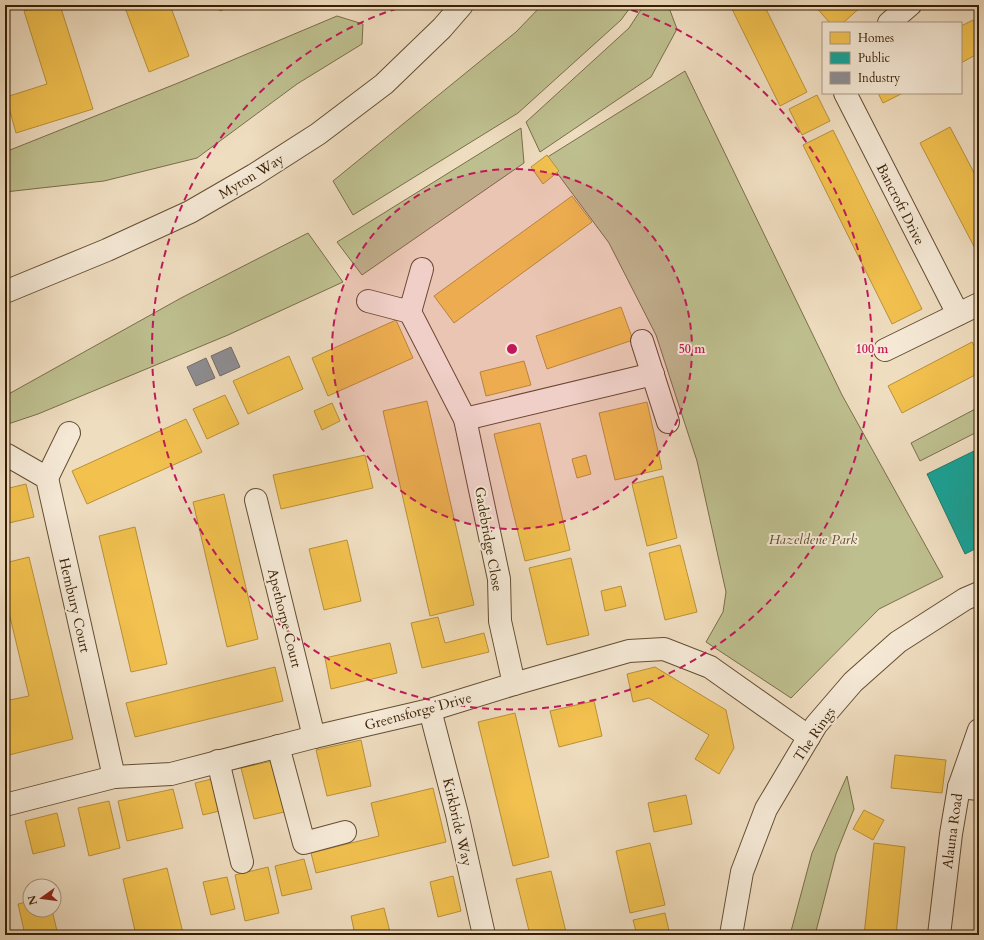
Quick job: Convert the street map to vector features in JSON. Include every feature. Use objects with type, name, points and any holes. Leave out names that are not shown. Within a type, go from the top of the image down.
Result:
[{"type":"street","name":"Myton Way","points":[[5,292],[107,250],[190,212],[254,175],[318,134],[384,84],[442,28],[462,5]]},
{"type":"street","points":[[890,22],[910,5]]},
{"type":"street","name":"Bancroft Drive","points":[[846,94],[958,314]]},
{"type":"street","points":[[368,300],[410,312],[422,269]]},
{"type":"street","points":[[886,350],[979,304]]},
{"type":"street","name":"Gadebridge Close","points":[[410,312],[465,419],[499,579],[500,620],[514,684]]},
{"type":"street","points":[[642,341],[668,422]]},
{"type":"street","points":[[465,419],[653,374]]},
{"type":"street","points":[[7,455],[47,478],[69,433]]},
{"type":"street","name":"Hembury Court","points":[[47,478],[114,777]]},
{"type":"street","name":"Apethorpe Court","points":[[256,500],[314,737]]},
{"type":"street","name":"The Rings","points":[[731,935],[742,872],[766,809],[816,725],[853,682],[898,642],[965,599],[979,593]]},
{"type":"street","name":"Greensforge Drive","points":[[5,805],[114,777],[170,774],[314,737],[430,710],[629,651],[664,649],[710,667],[809,737]]},
{"type":"street","name":"Kirkbride Way","points":[[430,710],[457,814],[484,935]]},
{"type":"street","name":"Alauna Road","points":[[939,935],[969,788],[979,730]]},
{"type":"street","points":[[278,746],[304,843],[345,832]]},
{"type":"street","points":[[218,761],[242,862]]},
{"type":"green space","points":[[542,5],[632,5],[621,20],[518,113],[353,215],[333,181],[516,32]]},
{"type":"green space","points":[[644,5],[668,5],[677,29],[651,77],[540,152],[526,122],[629,28]]},
{"type":"green space","points":[[337,16],[363,24],[362,44],[297,84],[197,158],[104,181],[5,192],[5,152],[178,83]]},
{"type":"green space","name":"Hazeldene Park","points":[[685,71],[842,395],[943,577],[879,609],[791,698],[706,642],[723,612],[726,592],[697,461],[656,335],[609,243],[546,158]]},
{"type":"green space","points":[[521,128],[524,163],[362,275],[337,242]]},
{"type":"green space","points":[[308,233],[343,282],[228,335],[38,414],[5,425],[5,396],[181,298]]},
{"type":"green space","points":[[979,407],[979,431],[920,461],[911,443]]},
{"type":"green space","points":[[847,776],[854,809],[836,854],[815,935],[790,935],[812,853]]},
{"type":"building: Homes","points":[[43,5],[60,5],[93,109],[16,133],[6,97],[47,84],[24,11]]},
{"type":"building: Homes","points":[[124,5],[170,5],[189,56],[149,72]]},
{"type":"building: Homes","points":[[217,5],[234,5],[220,11]]},
{"type":"building: Homes","points":[[730,5],[764,5],[807,92],[780,106]]},
{"type":"building: Homes","points":[[814,5],[863,5],[844,22],[829,22]]},
{"type":"building: Homes","points":[[974,5],[979,5],[979,15]]},
{"type":"building: Homes","points":[[973,20],[979,31],[979,53],[962,62],[962,26]]},
{"type":"building: Homes","points":[[878,94],[901,94],[883,103]]},
{"type":"building: Homes","points":[[817,95],[830,121],[802,135],[789,109]]},
{"type":"building: Homes","points":[[950,127],[979,182],[979,256],[920,143]]},
{"type":"building: Homes","points":[[833,130],[922,309],[892,324],[803,145]]},
{"type":"building: Homes","points":[[547,155],[559,171],[543,184],[531,167]]},
{"type":"building: Homes","points":[[572,196],[592,222],[454,323],[434,296]]},
{"type":"building: Homes","points":[[621,307],[633,340],[547,369],[536,336]]},
{"type":"building: Homes","points":[[396,320],[413,358],[328,396],[312,358]]},
{"type":"building: Homes","points":[[972,342],[979,355],[979,373],[902,413],[888,386]]},
{"type":"building: Homes","points":[[289,356],[303,389],[248,414],[233,381]]},
{"type":"building: Homes","points":[[524,361],[531,385],[486,396],[480,372]]},
{"type":"building: Homes","points":[[225,395],[239,424],[207,439],[193,409]]},
{"type":"building: Homes","points":[[427,401],[474,605],[430,616],[383,411]]},
{"type":"building: Homes","points":[[647,402],[662,469],[615,480],[599,413]]},
{"type":"building: Homes","points":[[332,403],[340,421],[322,430],[314,411]]},
{"type":"building: Homes","points":[[186,419],[202,452],[87,504],[72,471]]},
{"type":"building: Homes","points":[[540,423],[570,550],[525,561],[494,434]]},
{"type":"building: Homes","points":[[365,455],[373,488],[281,509],[273,475]]},
{"type":"building: Homes","points":[[586,455],[591,474],[577,478],[572,459]]},
{"type":"building: Homes","points":[[663,476],[677,538],[647,546],[632,484]]},
{"type":"building: Homes","points":[[26,484],[34,517],[5,524],[5,489]]},
{"type":"building: Homes","points":[[224,494],[258,639],[227,647],[193,502]]},
{"type":"building: Homes","points":[[135,527],[167,664],[131,672],[99,536]]},
{"type":"building: Homes","points":[[347,540],[361,601],[324,610],[309,549]]},
{"type":"building: Homes","points":[[680,545],[697,612],[665,620],[649,553]]},
{"type":"building: Homes","points":[[29,557],[73,739],[5,756],[5,701],[29,696],[5,596],[5,563]]},
{"type":"building: Homes","points":[[571,558],[589,635],[547,645],[529,568]]},
{"type":"building: Homes","points":[[621,586],[626,606],[605,611],[601,591]]},
{"type":"building: Homes","points":[[438,617],[445,643],[484,633],[489,652],[422,668],[411,623]]},
{"type":"building: Homes","points":[[390,643],[397,673],[331,689],[325,658]]},
{"type":"building: Homes","points":[[275,667],[283,701],[135,737],[126,703]]},
{"type":"building: Homes","points":[[655,667],[726,710],[734,748],[719,774],[695,759],[709,735],[649,698],[633,702],[627,674]]},
{"type":"building: Homes","points":[[594,701],[602,736],[559,747],[550,711]]},
{"type":"building: Homes","points":[[515,713],[549,857],[513,866],[478,722]]},
{"type":"building: Homes","points":[[361,740],[371,786],[327,796],[316,750]]},
{"type":"building: Homes","points":[[895,755],[946,760],[942,793],[891,788]]},
{"type":"building: Homes","points":[[281,759],[293,810],[254,819],[241,768]]},
{"type":"building: Homes","points":[[224,776],[232,808],[203,815],[195,783]]},
{"type":"building: Homes","points":[[433,788],[446,842],[316,873],[311,853],[379,836],[371,803]]},
{"type":"building: Homes","points":[[173,789],[183,828],[127,841],[118,801]]},
{"type":"building: Homes","points":[[686,795],[692,824],[654,832],[648,803]]},
{"type":"building: Homes","points":[[109,801],[120,848],[89,856],[78,808]]},
{"type":"building: Homes","points":[[864,810],[884,820],[873,840],[853,829]]},
{"type":"building: Homes","points":[[57,813],[65,846],[33,854],[25,821]]},
{"type":"building: Homes","points":[[650,843],[665,905],[630,913],[616,851]]},
{"type":"building: Homes","points":[[874,843],[905,847],[896,935],[864,935]]},
{"type":"building: Homes","points":[[304,859],[312,889],[282,896],[275,866]]},
{"type":"building: Homes","points":[[268,867],[279,913],[245,921],[235,875]]},
{"type":"building: Homes","points":[[167,868],[183,933],[177,935],[136,935],[123,879]]},
{"type":"building: Homes","points":[[551,871],[566,932],[554,935],[530,935],[516,879]]},
{"type":"building: Homes","points":[[453,876],[461,911],[438,917],[430,882]]},
{"type":"building: Homes","points":[[227,877],[235,909],[211,915],[203,882]]},
{"type":"building: Homes","points":[[22,903],[22,918],[54,918],[58,935],[25,935],[18,904]]},
{"type":"building: Homes","points":[[384,908],[390,932],[379,935],[355,935],[351,916]]},
{"type":"building: Homes","points":[[665,913],[670,935],[637,935],[633,920]]},
{"type":"building: Public","points":[[974,451],[979,461],[979,547],[965,554],[927,474]]},
{"type":"building: Industry","points":[[231,347],[240,367],[220,376],[211,356]]},
{"type":"building: Industry","points":[[206,358],[215,378],[196,386],[187,367]]}]
